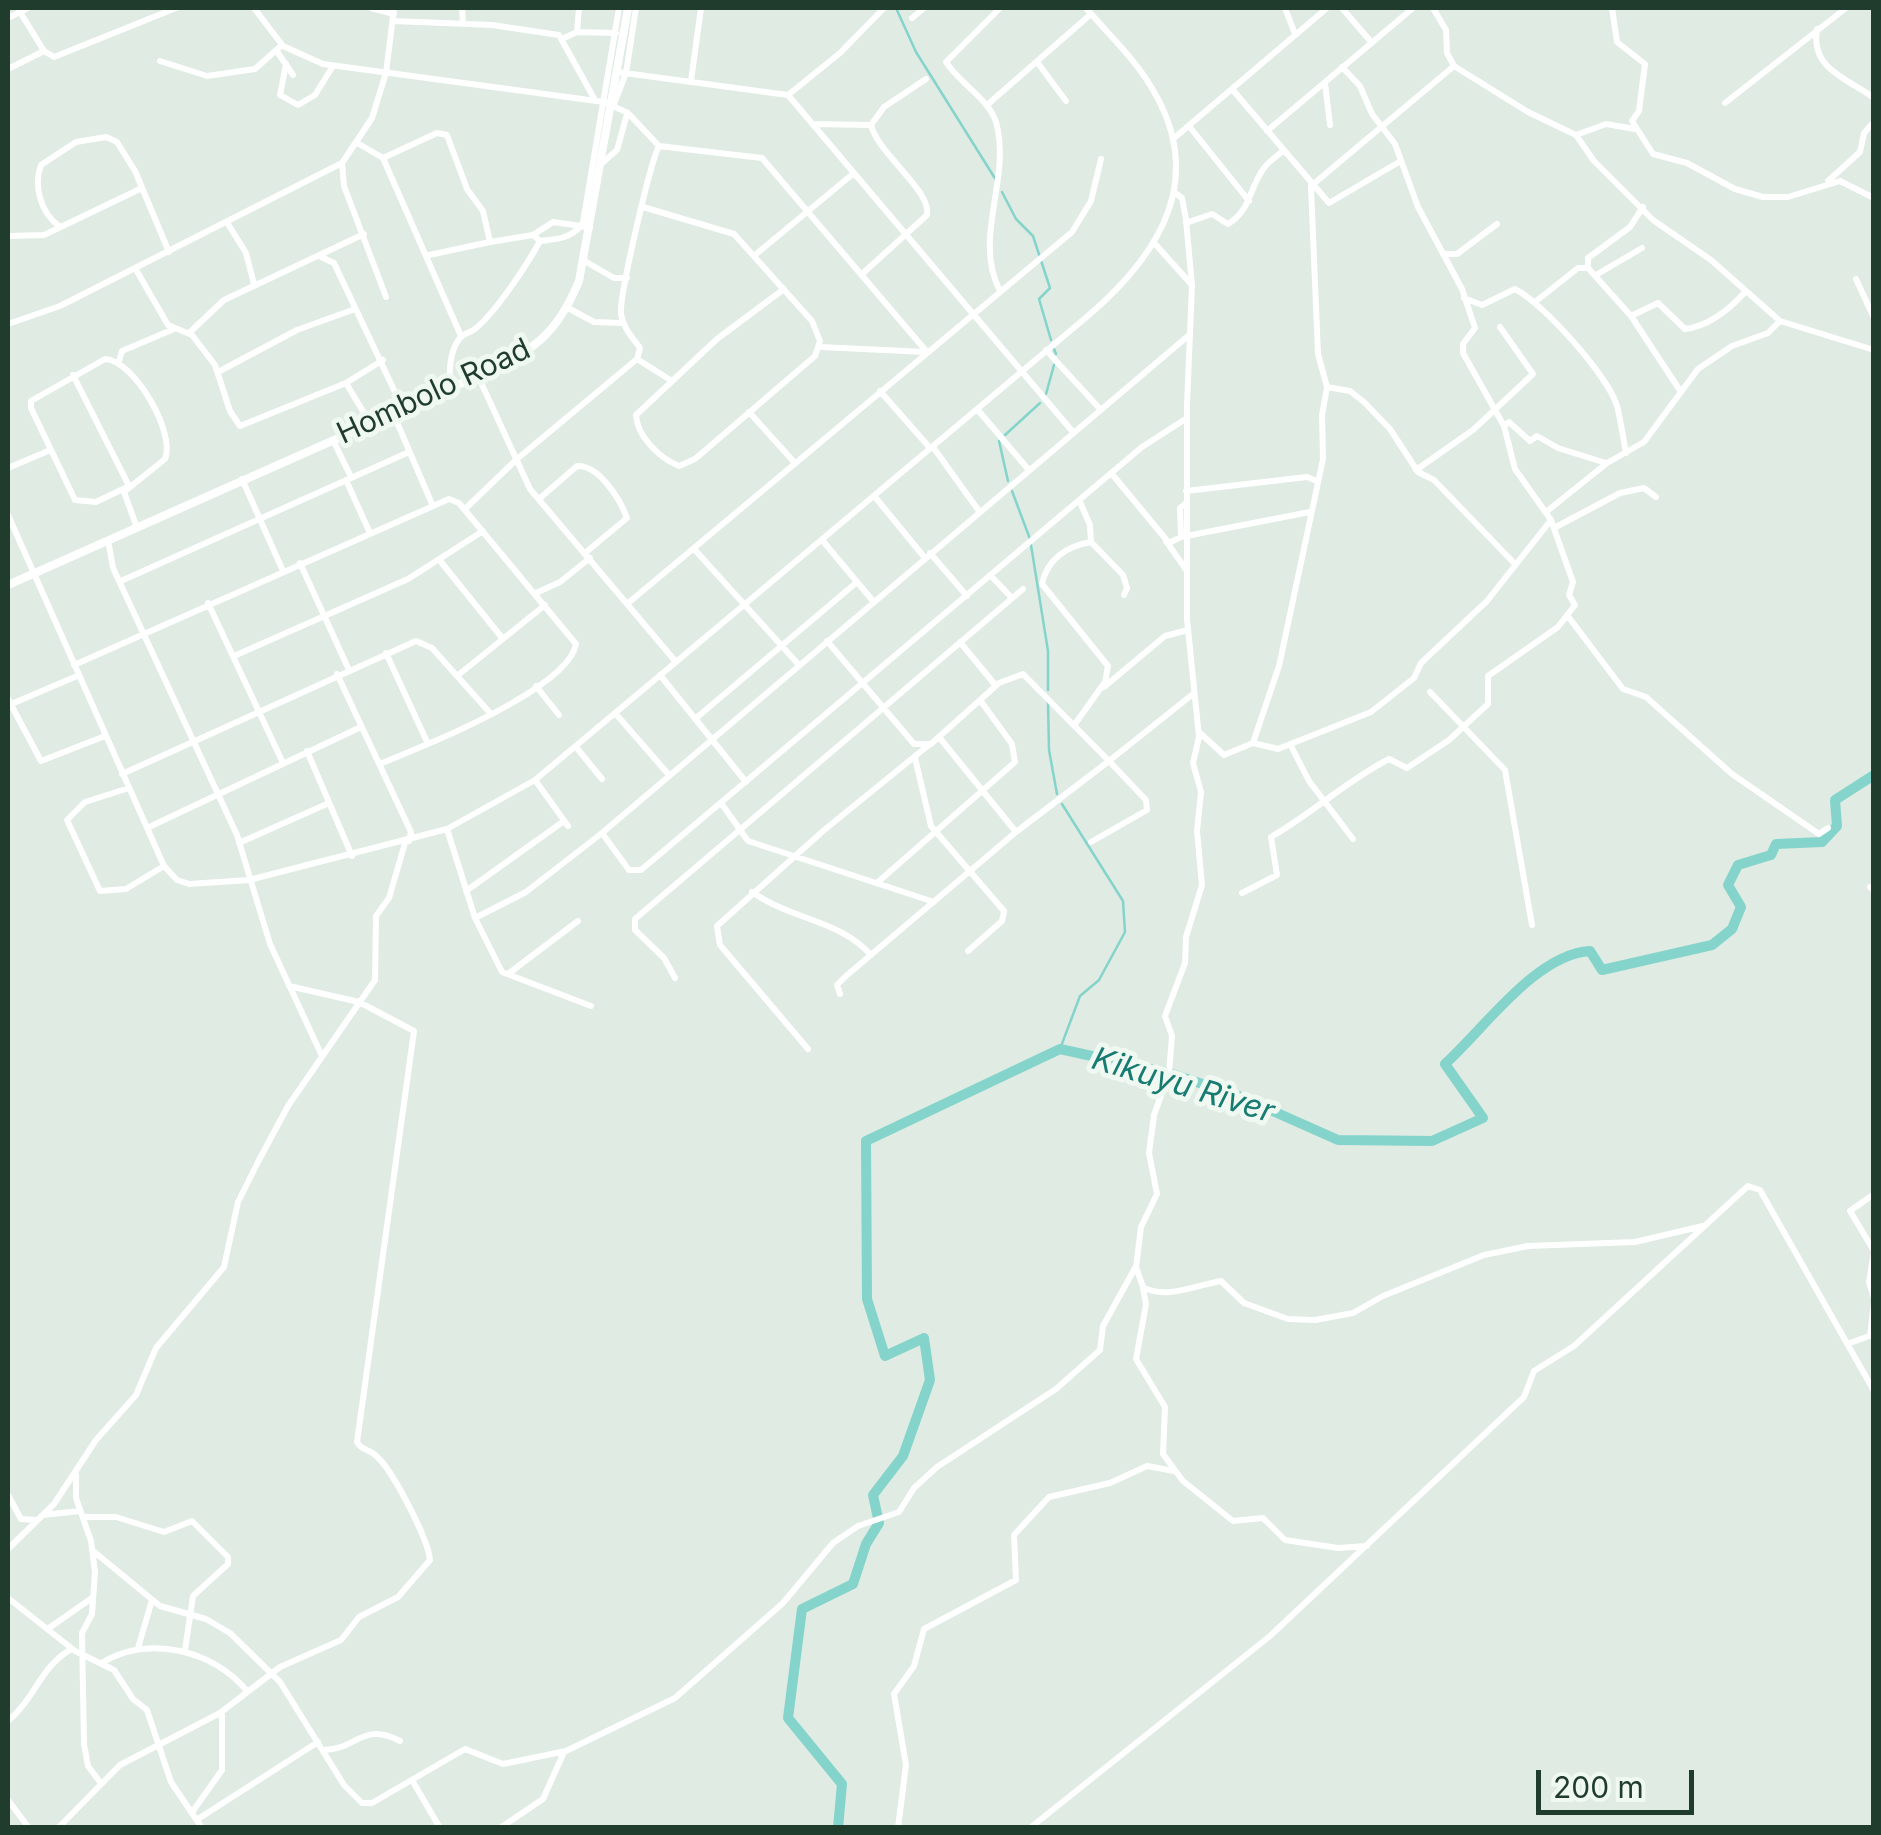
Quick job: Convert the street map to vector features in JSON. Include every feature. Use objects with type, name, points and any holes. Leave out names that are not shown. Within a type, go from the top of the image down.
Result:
[{"type":"street","points":[[8,18],[24,10],[44,51],[54,57],[176,8]]},
{"type":"street","points":[[254,8],[293,75]]},
{"type":"street","points":[[372,8],[564,38],[577,32],[624,35]]},
{"type":"street","points":[[462,8],[463,22]]},
{"type":"street","points":[[577,32],[580,8]]},
{"type":"street","points":[[619,8],[624,35]]},
{"type":"street","name":"Hombolo Road","points":[[8,585],[530,350],[568,308],[583,260],[585,227],[601,164],[608,103],[622,73],[628,8]]},
{"type":"street","points":[[533,235],[540,241],[571,236],[585,227],[608,103],[624,35],[636,8]]},
{"type":"street","points":[[691,81],[701,8]]},
{"type":"street","points":[[788,94],[840,53],[884,8]]},
{"type":"street","points":[[912,18],[924,8]]},
{"type":"street","points":[[1000,8],[946,62],[967,90],[987,105],[997,126],[1000,182],[987,259],[1000,292]]},
{"type":"street","points":[[1284,8],[1294,34]]},
{"type":"street","points":[[1173,139],[1294,34],[1320,18],[1326,8]]},
{"type":"street","points":[[1342,8],[1372,42]]},
{"type":"street","points":[[1268,131],[1414,8],[1425,8]]},
{"type":"street","points":[[1433,8],[1446,30],[1447,53],[1454,66],[1528,112],[1576,135],[1594,160],[1642,208],[1780,321],[1873,350]]},
{"type":"street","points":[[1612,8],[1618,42],[1645,66],[1639,111],[1633,118],[1653,154],[1687,164],[1740,191],[1788,198],[1827,183],[1844,182],[1874,198]]},
{"type":"street","points":[[1725,104],[1846,8]]},
{"type":"street","points":[[8,515],[146,828],[164,866],[176,880],[189,884],[249,880],[406,843],[446,829],[534,780],[576,748],[1122,285],[1156,245],[1174,192],[1173,139],[1152,88],[1089,11],[987,105]]},
{"type":"street","points":[[8,324],[60,306],[342,163],[358,144],[386,74],[394,14]]},
{"type":"street","points":[[1817,29],[1816,44],[1825,66],[1874,98]]},
{"type":"street","points":[[564,38],[566,53],[595,100]]},
{"type":"street","points":[[160,61],[206,77],[255,70],[279,47]]},
{"type":"street","points":[[279,47],[334,66],[595,100],[628,113],[659,146],[762,158],[927,352]]},
{"type":"street","points":[[8,69],[44,51]]},
{"type":"street","points":[[1038,62],[1066,101]]},
{"type":"street","points":[[286,64],[280,96],[298,105],[315,94],[334,66]]},
{"type":"street","points":[[1310,186],[1454,66]]},
{"type":"street","points":[[1242,893],[1276,875],[1271,837],[1302,820],[1359,774],[1389,760],[1407,768],[1465,726],[1488,704],[1488,676],[1539,642],[1576,605],[1569,595],[1574,582],[1552,524],[1515,469],[1504,426],[1463,353],[1463,344],[1475,328],[1464,298],[1399,162],[1395,144],[1360,86],[1342,67]]},
{"type":"street","points":[[622,73],[788,94],[1073,432]]},
{"type":"street","points":[[871,125],[884,107],[926,79]]},
{"type":"street","points":[[1324,82],[1330,125]]},
{"type":"street","points":[[1232,89],[1310,186],[1334,203],[1399,162]]},
{"type":"street","points":[[601,164],[618,150],[628,113]]},
{"type":"street","points":[[1827,183],[1860,152],[1864,133],[1874,122]]},
{"type":"street","points":[[812,124],[871,125]]},
{"type":"street","points":[[1576,135],[1606,124],[1636,129]]},
{"type":"street","points":[[862,274],[906,238],[927,215],[928,204],[887,154],[871,125]]},
{"type":"street","points":[[1189,126],[1249,201]]},
{"type":"street","points":[[383,158],[437,133],[448,135],[467,189],[483,211],[490,242]]},
{"type":"street","points":[[59,226],[48,215],[37,178],[47,158],[87,139],[113,139],[131,162],[169,252]]},
{"type":"street","points":[[358,144],[383,158],[461,336]]},
{"type":"street","points":[[465,509],[517,459],[636,359],[640,348],[624,323],[624,291],[646,177],[659,146]]},
{"type":"street","points":[[1186,223],[1212,214],[1228,224],[1245,211],[1263,169],[1282,151]]},
{"type":"street","points":[[627,604],[1076,228],[1095,190],[1102,159]]},
{"type":"street","points":[[342,163],[344,186],[386,296]]},
{"type":"street","points":[[754,256],[854,173]]},
{"type":"street","points":[[1239,188],[1258,182]]},
{"type":"street","points":[[1253,744],[1279,666],[1317,482],[1327,387],[1318,354],[1310,186]]},
{"type":"street","points":[[8,236],[36,238],[142,188]]},
{"type":"street","points":[[92,1550],[152,1598],[227,1631],[270,1673],[344,1785],[362,1804],[371,1803],[468,1748],[502,1764],[566,1751],[675,1698],[783,1603],[833,1543],[854,1528],[899,1512],[937,1468],[1070,1377],[1100,1350],[1103,1326],[1136,1267],[1142,1227],[1157,1194],[1149,1153],[1151,1126],[1169,1073],[1172,1036],[1166,1016],[1185,963],[1186,937],[1202,886],[1197,830],[1201,792],[1193,762],[1198,732],[1184,537],[1192,285],[1182,198],[1174,192]]},
{"type":"street","points":[[643,207],[727,229],[812,321],[821,347]]},
{"type":"street","points":[[1535,302],[1630,227],[1642,208]]},
{"type":"street","points":[[428,255],[533,235],[553,222],[585,227]]},
{"type":"street","points":[[228,224],[246,253],[254,284]]},
{"type":"street","points":[[1442,254],[1457,254],[1497,224]]},
{"type":"street","points":[[190,333],[218,305],[254,284],[364,234]]},
{"type":"street","points":[[450,388],[449,364],[461,336],[485,319],[504,290],[525,271],[540,241]]},
{"type":"street","points":[[1156,245],[1192,285]]},
{"type":"street","points":[[1595,275],[1642,248]]},
{"type":"street","points":[[318,256],[334,263],[403,409]]},
{"type":"street","points":[[1588,258],[1588,268]]},
{"type":"street","points":[[583,260],[614,278],[624,291]]},
{"type":"street","points":[[135,268],[175,329]]},
{"type":"street","points":[[1578,268],[1588,268],[1631,316],[1680,392]]},
{"type":"street","points":[[614,278],[627,278]]},
{"type":"street","points":[[1856,279],[1874,318]]},
{"type":"street","points":[[784,289],[636,415],[636,421],[662,458],[679,466],[695,459],[821,347],[927,352]]},
{"type":"street","points":[[1464,298],[1482,305],[1515,289],[1535,302],[1587,356],[1609,391],[1617,406],[1626,453]]},
{"type":"street","points":[[1631,316],[1658,303],[1685,329],[1692,329],[1718,317],[1746,291]]},
{"type":"street","points":[[568,308],[594,322],[624,323]]},
{"type":"street","points":[[218,372],[297,330],[355,309]]},
{"type":"street","points":[[1546,512],[1607,463],[1654,432],[1680,392],[1709,361],[1768,332],[1780,321]]},
{"type":"street","points":[[1416,470],[1533,374],[1500,327]]},
{"type":"street","points":[[119,362],[122,352],[175,329],[190,333],[218,372],[230,411],[240,426],[346,382],[383,360]]},
{"type":"street","points":[[475,918],[526,892],[602,833],[1188,336]]},
{"type":"street","points":[[1046,350],[1101,410]]},
{"type":"street","points":[[636,359],[672,381]]},
{"type":"street","points":[[97,361],[119,362],[138,382],[170,446],[160,465],[127,487],[81,504],[70,494],[48,451],[30,401],[73,375],[97,361]]},
{"type":"street","points":[[73,375],[127,487],[124,497],[138,529]]},
{"type":"street","points":[[478,376],[528,487],[676,662]]},
{"type":"street","points":[[346,382],[370,423]]},
{"type":"street","points":[[1327,387],[1350,391],[1364,402],[1390,429],[1416,470],[1434,480],[1514,564]]},
{"type":"street","points":[[880,391],[932,448],[980,511]]},
{"type":"street","points":[[977,409],[1028,469]]},
{"type":"street","points":[[749,412],[794,463]]},
{"type":"street","points":[[393,414],[432,504]]},
{"type":"street","points":[[602,833],[634,873],[1112,474],[1187,418]]},
{"type":"street","points":[[1504,426],[1509,422],[1530,441],[1537,436],[1558,448],[1607,463]]},
{"type":"street","points":[[333,440],[369,531]]},
{"type":"street","points":[[8,468],[48,451]]},
{"type":"street","points":[[121,581],[409,452]]},
{"type":"street","points":[[457,676],[503,639],[627,518],[601,477],[586,466],[577,466],[539,499]]},
{"type":"street","points":[[1112,474],[1188,572]]},
{"type":"street","points":[[1186,492],[1307,477],[1317,482]]},
{"type":"street","points":[[242,479],[283,571]]},
{"type":"street","points":[[1198,732],[1224,755],[1253,744],[1272,749],[1371,712],[1403,688],[1432,652],[1487,601],[1514,564],[1552,524],[1620,493],[1644,488],[1656,497]]},
{"type":"street","points":[[875,497],[967,596]]},
{"type":"street","points":[[74,664],[449,499],[465,509],[576,644],[570,659],[512,706],[380,764]]},
{"type":"street","points":[[1080,502],[1090,524],[1090,542],[1123,576],[1127,588],[1124,595]]},
{"type":"street","points":[[1165,540],[1174,544],[1184,537],[1310,512]]},
{"type":"street","points":[[234,656],[440,562],[483,532]]},
{"type":"street","points":[[108,540],[143,634],[239,843],[289,986],[322,1057]]},
{"type":"street","points":[[822,540],[873,602]]},
{"type":"street","points":[[1090,542],[1060,555],[1046,569],[1042,584],[1108,666],[1099,691]]},
{"type":"street","points":[[695,550],[799,665]]},
{"type":"street","points":[[440,562],[503,639]]},
{"type":"street","points":[[300,563],[348,670]]},
{"type":"street","points":[[991,576],[1012,598]]},
{"type":"street","points":[[695,719],[857,582]]},
{"type":"street","points":[[675,978],[664,958],[636,930],[635,918],[1023,589]]},
{"type":"street","points":[[208,603],[283,764]]},
{"type":"street","points":[[1568,616],[1623,689],[1646,697],[1703,750],[1794,820],[1819,834],[1828,828]]},
{"type":"street","points":[[1075,724],[1099,691],[1166,636],[1188,630]]},
{"type":"street","points":[[827,640],[914,744],[931,744]]},
{"type":"street","points":[[122,774],[416,642],[427,645],[491,714]]},
{"type":"street","points":[[960,642],[996,686]]},
{"type":"street","points":[[386,654],[428,744]]},
{"type":"street","points":[[8,1549],[40,1517],[99,1436],[136,1395],[156,1348],[224,1267],[242,1193],[288,1106],[378,972],[376,916],[389,898],[411,832],[338,674]]},
{"type":"street","points":[[808,1050],[716,935],[722,918],[996,686],[1022,674],[1146,800],[1148,810],[1092,842]]},
{"type":"street","points":[[660,675],[746,782]]},
{"type":"street","points":[[77,676],[8,703],[40,762],[106,736]]},
{"type":"street","points":[[536,686],[559,715]]},
{"type":"street","points":[[1430,692],[1504,770],[1532,925]]},
{"type":"street","points":[[840,994],[838,984],[1016,832],[1194,694]]},
{"type":"street","points":[[878,882],[1017,758],[1012,744],[980,700]]},
{"type":"street","points":[[616,713],[669,775]]},
{"type":"street","points":[[146,828],[361,726]]},
{"type":"street","points":[[939,736],[1016,832]]},
{"type":"street","points":[[1289,744],[1322,801],[1353,840]]},
{"type":"street","points":[[576,748],[602,779]]},
{"type":"street","points":[[307,751],[352,856]]},
{"type":"street","points":[[914,757],[936,831],[1004,911],[1002,921],[968,952]]},
{"type":"street","points":[[466,892],[566,823],[534,780]]},
{"type":"street","points":[[129,788],[75,809],[68,820],[70,832],[100,892],[126,889],[164,866]]},
{"type":"street","points":[[721,802],[748,841],[935,902]]},
{"type":"street","points":[[239,843],[329,803]]},
{"type":"street","points":[[446,829],[488,952],[506,975],[591,1006]]},
{"type":"street","points":[[752,892],[775,908],[848,932],[871,955]]},
{"type":"street","points":[[506,975],[578,921]]},
{"type":"street","points":[[58,1828],[100,1782],[160,1744],[222,1712],[270,1673],[341,1640],[360,1617],[398,1597],[430,1560],[411,1512],[377,1456],[362,1450],[356,1442],[415,1038],[410,1026],[359,1002],[289,986]]},
{"type":"street","points":[[1030,1828],[1270,1636],[1524,1397],[1534,1370],[1574,1346],[1748,1186],[1757,1186],[1874,1391]]},
{"type":"street","points":[[1847,1344],[1872,1335],[1874,1300],[1869,1282],[1874,1251],[1850,1211],[1874,1194]]},
{"type":"street","points":[[1143,1286],[1152,1292],[1185,1290],[1220,1281],[1244,1303],[1288,1319],[1315,1320],[1354,1313],[1383,1296],[1484,1255],[1528,1246],[1634,1242],[1704,1226]]},
{"type":"street","points":[[1136,1267],[1146,1304],[1136,1359],[1148,1382],[1162,1396],[1165,1407],[1161,1447],[1174,1471],[1234,1522],[1264,1518],[1286,1540],[1338,1548],[1367,1546]]},
{"type":"street","points":[[898,1828],[906,1763],[894,1694],[914,1666],[924,1629],[1016,1580],[1014,1534],[1049,1496],[1110,1483],[1147,1466],[1174,1471]]},
{"type":"street","points":[[76,1471],[81,1514],[92,1550],[92,1614],[82,1633],[84,1744],[88,1766],[100,1782]]},
{"type":"street","points":[[8,1495],[20,1519],[81,1514],[116,1517],[164,1532],[188,1521],[195,1523],[230,1562],[193,1596],[186,1650]]},
{"type":"street","points":[[10,1598],[85,1658],[104,1662],[138,1648],[186,1650],[216,1664],[247,1691]]},
{"type":"street","points":[[49,1628],[92,1598]]},
{"type":"street","points":[[138,1648],[152,1598]]},
{"type":"street","points":[[8,1722],[34,1696],[53,1663],[72,1649]]},
{"type":"street","points":[[104,1662],[146,1708],[170,1780],[202,1828]]},
{"type":"street","points":[[195,1815],[223,1768],[222,1712]]},
{"type":"street","points":[[195,1815],[321,1746],[340,1748],[364,1734],[384,1734],[400,1741]]},
{"type":"street","points":[[507,1826],[540,1802],[566,1751]]},
{"type":"street","points":[[412,1780],[440,1828]]},
{"type":"street","points":[[8,1800],[29,1828]]},
{"type":"waterway","points":[[896,8],[916,52],[996,180]]},
{"type":"waterway","points":[[1002,192],[1016,219],[1033,236],[1050,288],[1039,299],[1051,340]]},
{"type":"waterway","points":[[1054,349],[1056,354]]},
{"type":"waterway","points":[[1046,394],[1054,365]]},
{"type":"waterway","points":[[1005,435],[1040,403]]},
{"type":"waterway","points":[[999,441],[1008,481]]},
{"type":"waterway","points":[[1012,491],[1030,539]]},
{"type":"waterway","points":[[1031,545],[1048,651],[1048,690]]},
{"type":"waterway","points":[[1048,702],[1049,750],[1057,794]]},
{"type":"waterway","name":"Kikuyu River","points":[[838,1828],[842,1784],[788,1718],[802,1609],[853,1584],[866,1544],[879,1523],[873,1495],[903,1456],[930,1380],[924,1338],[885,1356],[867,1299],[866,1141],[1060,1049],[1169,1073],[1239,1096],[1338,1140],[1432,1141],[1483,1118],[1445,1064],[1531,979],[1570,955],[1590,951],[1602,970],[1712,945],[1732,929],[1741,907],[1728,885],[1738,865],[1771,855],[1776,844],[1822,842],[1837,826],[1835,800],[1874,775]]},
{"type":"waterway","points":[[1060,1049],[1080,996],[1099,980],[1125,932],[1123,901],[1062,804]]}]
